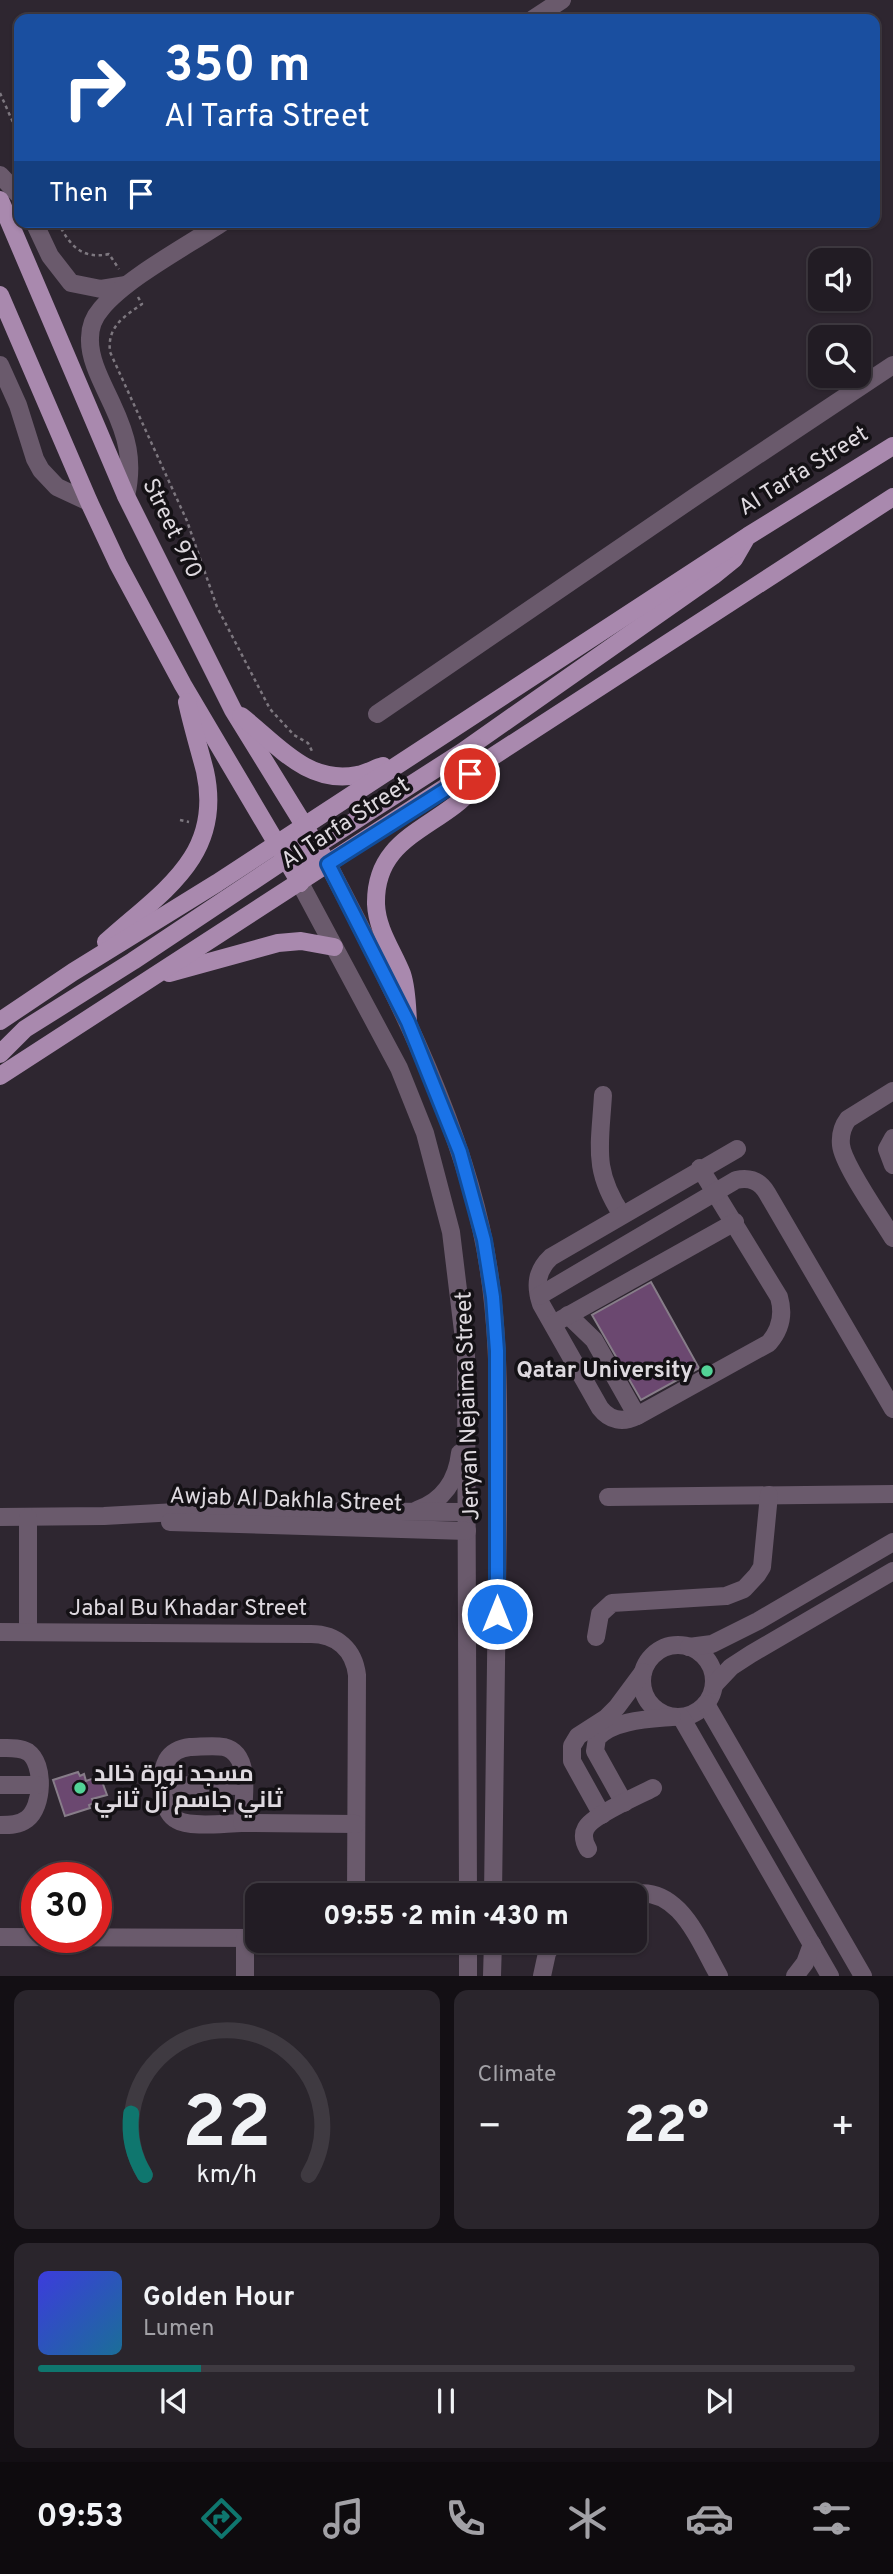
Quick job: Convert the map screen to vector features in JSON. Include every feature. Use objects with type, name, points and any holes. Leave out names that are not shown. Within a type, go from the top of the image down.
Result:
[{"type":"main road","name":"Street 970","points":[[0,200],[126,496],[233,710],[328,864]]},
{"type":"main road","points":[[0,295],[118,564],[183,685],[300,883]]},
{"type":"main road","name":"Al Tarfa Street","points":[[304,825],[748,536],[893,446]]},
{"type":"main road","name":"Al Tarfa Street","points":[[0,1076],[490,761],[893,497]]},
{"type":"main road","points":[[300,883],[304,863],[317,845],[461,752],[713,576],[734,559],[748,536]]},
{"type":"main road","points":[[73,972],[170,887],[188,867],[200,845],[209,802],[205,771],[183,685]]},
{"type":"main road","points":[[233,710],[266,735],[288,757],[311,771],[358,775],[380,766],[400,764]]},
{"type":"main road","points":[[408,1022],[404,982],[378,919],[376,889],[382,868],[401,842],[465,796],[482,776],[490,761]]},
{"type":"main road","points":[[0,1054],[24,1029],[133,961],[282,851],[299,842],[304,825]]},
{"type":"main road","name":"Al Tarfa Street","points":[[0,1021],[73,972],[217,883],[282,851]]},
{"type":"main road","points":[[145,981],[278,943],[301,941],[334,947]]},
{"type":"street","points":[[541,14],[562,0]]},
{"type":"street","points":[[0,176],[14,190]]},
{"type":"street","points":[[37,228],[50,256],[71,283],[101,289],[129,284]]},
{"type":"street","points":[[126,496],[130,480],[129,447],[125,432],[97,371],[90,340],[92,325],[100,309],[129,284],[214,228]]},
{"type":"street","points":[[0,365],[18,405],[41,470],[57,487],[89,502]]},
{"type":"street","points":[[377,714],[893,365]]},
{"type":"street","points":[[0,395],[18,405]]},
{"type":"street","name":"Jeryan Nejaima Street","points":[[328,864],[408,1022],[460,1152],[484,1240],[493,1297],[497,1351],[493,1883]]},
{"type":"street","name":"Jeryan Nejaima Street","points":[[300,883],[384,1037],[425,1133],[451,1232],[466,1356],[468,1883]]},
{"type":"street","points":[[892,1235],[845,1159],[841,1142],[843,1126],[848,1119],[893,1091]]},
{"type":"street","points":[[603,1095],[600,1171],[607,1190],[622,1215]]},
{"type":"street","points":[[893,1138],[887,1149],[893,1165]]},
{"type":"street","points":[[637,1416],[594,1340],[561,1319],[538,1296],[537,1278],[546,1261],[700,1168],[737,1149]]},
{"type":"street","points":[[561,1319],[603,1413],[620,1420],[637,1416],[769,1343],[778,1329],[782,1313],[779,1297],[700,1168]]},
{"type":"street","points":[[538,1296],[736,1180],[751,1179],[763,1187],[893,1409]]},
{"type":"street","points":[[561,1319],[735,1222]]},
{"type":"street","points":[[412,1512],[437,1500],[455,1475],[460,1455],[458,1384],[466,1356]]},
{"type":"street","points":[[608,1497],[893,1494]]},
{"type":"street","points":[[596,1637],[600,1614],[612,1603],[726,1596],[744,1589],[757,1576],[764,1557],[769,1495]]},
{"type":"street","name":"Awjab Al Dakhla Street","points":[[0,1517],[104,1516],[195,1511],[467,1511]]},
{"type":"street","name":"Awjab Al Dakhla Street","points":[[104,1516],[193,1524],[467,1531]]},
{"type":"street","points":[[28,1517],[28,1632]]},
{"type":"street","points":[[603,1815],[572,1760],[572,1746],[578,1736],[606,1718],[617,1707],[644,1671],[650,1658],[675,1645],[689,1647],[712,1644],[758,1621],[893,1542]]},
{"type":"street","points":[[625,1803],[595,1751],[597,1738],[604,1731],[618,1726],[695,1713],[706,1704],[714,1685],[731,1667],[893,1572]]},
{"type":"street","name":"Jabal Bu Khadar Street","points":[[0,1632],[320,1634],[336,1639],[353,1658],[357,1675],[356,1883]]},
{"type":"street","points":[[689,1647],[700,1652],[708,1661],[714,1685]]},
{"type":"street","points":[[644,1671],[642,1685],[646,1698],[655,1709],[678,1717],[830,1976]]},
{"type":"street","points":[[706,1704],[863,1976]]},
{"type":"street","points":[[242,1823],[243,1772],[239,1759],[230,1750],[217,1746],[190,1746],[177,1751],[167,1761],[164,1767],[164,1805],[176,1820],[188,1823],[356,1824]]},
{"type":"street","points":[[0,1748],[20,1749],[32,1756],[38,1767],[37,1805],[30,1817],[19,1824],[0,1825]]},
{"type":"street","points":[[0,1784],[38,1785]]},
{"type":"street","points":[[164,1786],[243,1786]]},
{"type":"street","points":[[588,1849],[585,1831],[591,1821],[653,1788]]},
{"type":"street","points":[[647,1893],[659,1895],[675,1905],[719,1976]]},
{"type":"street","points":[[0,1937],[245,1938]]},
{"type":"street","points":[[794,1976],[805,1964],[812,1944]]},
{"type":"street","points":[[245,1976],[249,1953]]},
{"type":"street","points":[[468,1953],[468,1976]]},
{"type":"street","points":[[492,1976],[493,1953]]},
{"type":"street","points":[[542,1976],[547,1953]]},
{"type":"path","points":[[0,93],[14,125]]},
{"type":"path","points":[[61,228],[68,242],[75,248],[91,255],[109,254],[142,304],[123,317],[113,329],[110,352],[187,521],[217,607],[270,709],[285,727],[311,746],[311,771]]},
{"type":"building","points":[[651,1282],[699,1368],[641,1400],[592,1315]]},
{"type":"building","name":"مسجد نورة خالد ثاني جاسم آل ثاني","points":[[78,1772],[80,1776],[84,1774],[86,1781],[100,1776],[107,1795],[92,1799],[94,1803],[89,1805],[90,1808],[65,1816],[53,1780]]},
{"type":"place","name":"Qatar University","points":[[707,1371]]},
{"type":"place","name":"مسجد نورة خالد ثاني جاسم آل ثاني","points":[[80,1788]]},
{"type":"route","points":[[470,774],[328,864],[408,1022],[460,1152],[484,1240],[493,1297],[497,1351],[497,1614]]}]
